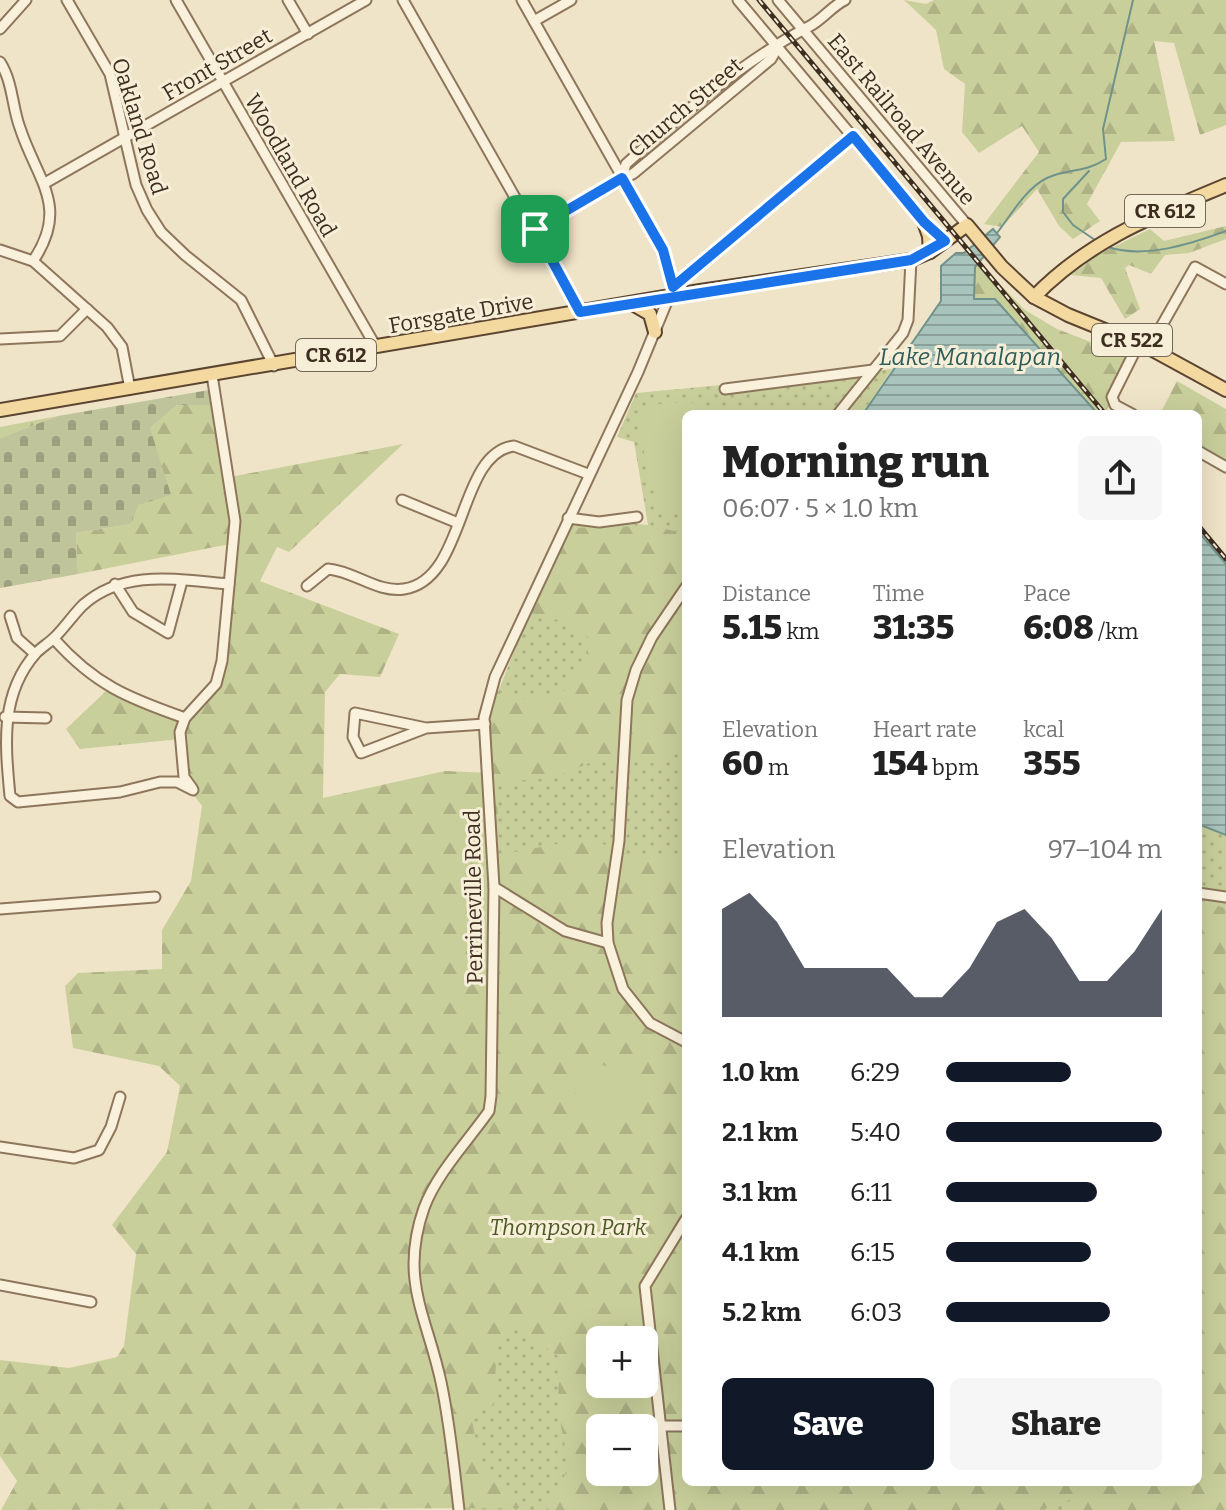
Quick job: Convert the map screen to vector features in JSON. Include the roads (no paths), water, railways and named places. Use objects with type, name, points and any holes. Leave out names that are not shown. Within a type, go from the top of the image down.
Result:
[{"type":"main road","name":"CR 612","points":[[1034,297],[1105,239],[1226,185]]},
{"type":"main road","points":[[924,222],[930,252]]},
{"type":"main road","name":"CR 522","points":[[967,225],[1034,297],[1144,346],[1226,390]]},
{"type":"main road","name":"Forsgate Drive","points":[[0,410],[274,366],[631,303],[672,292],[911,260],[930,252],[967,225]]},
{"type":"main road","points":[[631,303],[650,314],[655,332]]},
{"type":"street","points":[[0,29],[26,0]]},
{"type":"street","name":"Oakland Road","points":[[67,0],[110,74],[136,185],[161,232],[241,300],[274,366]]},
{"type":"street","name":"Woodland Road","points":[[176,0],[376,347]]},
{"type":"street","points":[[288,0],[308,34]]},
{"type":"street","name":"Front Street","points":[[45,183],[366,0]]},
{"type":"street","points":[[403,0],[580,312]]},
{"type":"street","points":[[522,0],[663,250],[672,292],[853,136]]},
{"type":"street","points":[[534,21],[571,0]]},
{"type":"street","points":[[738,0],[924,222],[945,241]]},
{"type":"street","name":"East Railroad Avenue","points":[[778,0],[967,225]]},
{"type":"street","name":"Church Street","points":[[535,229],[634,173],[771,59],[778,47],[845,0]]},
{"type":"street","points":[[0,62],[27,149],[50,197],[51,225],[33,261]]},
{"type":"street","points":[[0,250],[33,261],[87,309],[122,347],[130,389]]},
{"type":"street","points":[[841,410],[900,338],[908,320],[911,260]]},
{"type":"street","points":[[1124,410],[1115,405],[1112,397],[1195,267],[1226,284]]},
{"type":"street","name":"Perrineville Road","points":[[459,1510],[440,1380],[414,1294],[414,1265],[424,1209],[433,1189],[489,1111],[493,1077],[494,887],[485,724],[495,677],[672,292]]},
{"type":"street","points":[[0,339],[60,336],[87,309]]},
{"type":"street","points":[[725,389],[873,370]]},
{"type":"street","points":[[212,375],[235,521],[222,661],[216,684],[185,718],[180,732],[183,770],[193,790],[177,782],[160,782],[120,792],[18,802],[10,796],[3,694],[35,654],[54,639],[84,605],[115,584],[147,578],[229,584]]},
{"type":"street","points":[[307,586],[328,569],[383,588],[407,589],[417,585],[442,560],[487,463],[503,447],[514,446],[588,474]]},
{"type":"street","points":[[1202,453],[1226,467]]},
{"type":"street","points":[[402,500],[458,523]]},
{"type":"street","points":[[568,518],[599,522],[637,517]]},
{"type":"street","points":[[115,584],[133,612],[168,633],[182,581]]},
{"type":"street","points":[[682,593],[652,637],[636,670],[627,700],[623,723],[623,794],[610,891],[608,943],[623,989],[650,1023],[682,1040]]},
{"type":"street","points":[[10,616],[17,638],[35,654]]},
{"type":"street","points":[[54,639],[99,682],[121,695],[185,718]]},
{"type":"street","points":[[426,728],[361,753],[353,737],[355,713],[426,728],[485,724]]},
{"type":"street","points":[[5,717],[46,718]]},
{"type":"street","points":[[494,887],[565,931],[608,943]]},
{"type":"street","points":[[1202,894],[1226,897]]},
{"type":"street","points":[[0,909],[155,897]]},
{"type":"street","points":[[0,1147],[74,1158],[99,1150],[111,1127],[120,1097]]},
{"type":"street","points":[[670,1510],[645,1286],[682,1226]]},
{"type":"street","points":[[0,1285],[91,1302]]},
{"type":"street","points":[[659,1426],[682,1426]]},
{"type":"water","name":"Lake Manalapan","points":[[993,229],[1000,237],[975,267],[974,299],[995,299],[1094,410],[866,410],[941,301],[941,266],[956,253],[964,253]]},
{"type":"water","points":[[1202,536],[1226,564],[1226,835],[1202,826]]},
{"type":"waterway","points":[[997,233],[1019,202],[1039,182],[1106,159],[1103,129],[1133,0]]},
{"type":"waterway","points":[[1089,171],[1063,199],[1063,212],[1073,225],[1095,240]]},
{"type":"waterway","points":[[1108,247],[1152,251],[1226,231]]},
{"type":"railway","points":[[759,0],[1102,410]]},
{"type":"railway","points":[[1202,530],[1226,559]]},
{"type":"park label","name":"Thompson Park","points":[[568,1227]]}]
